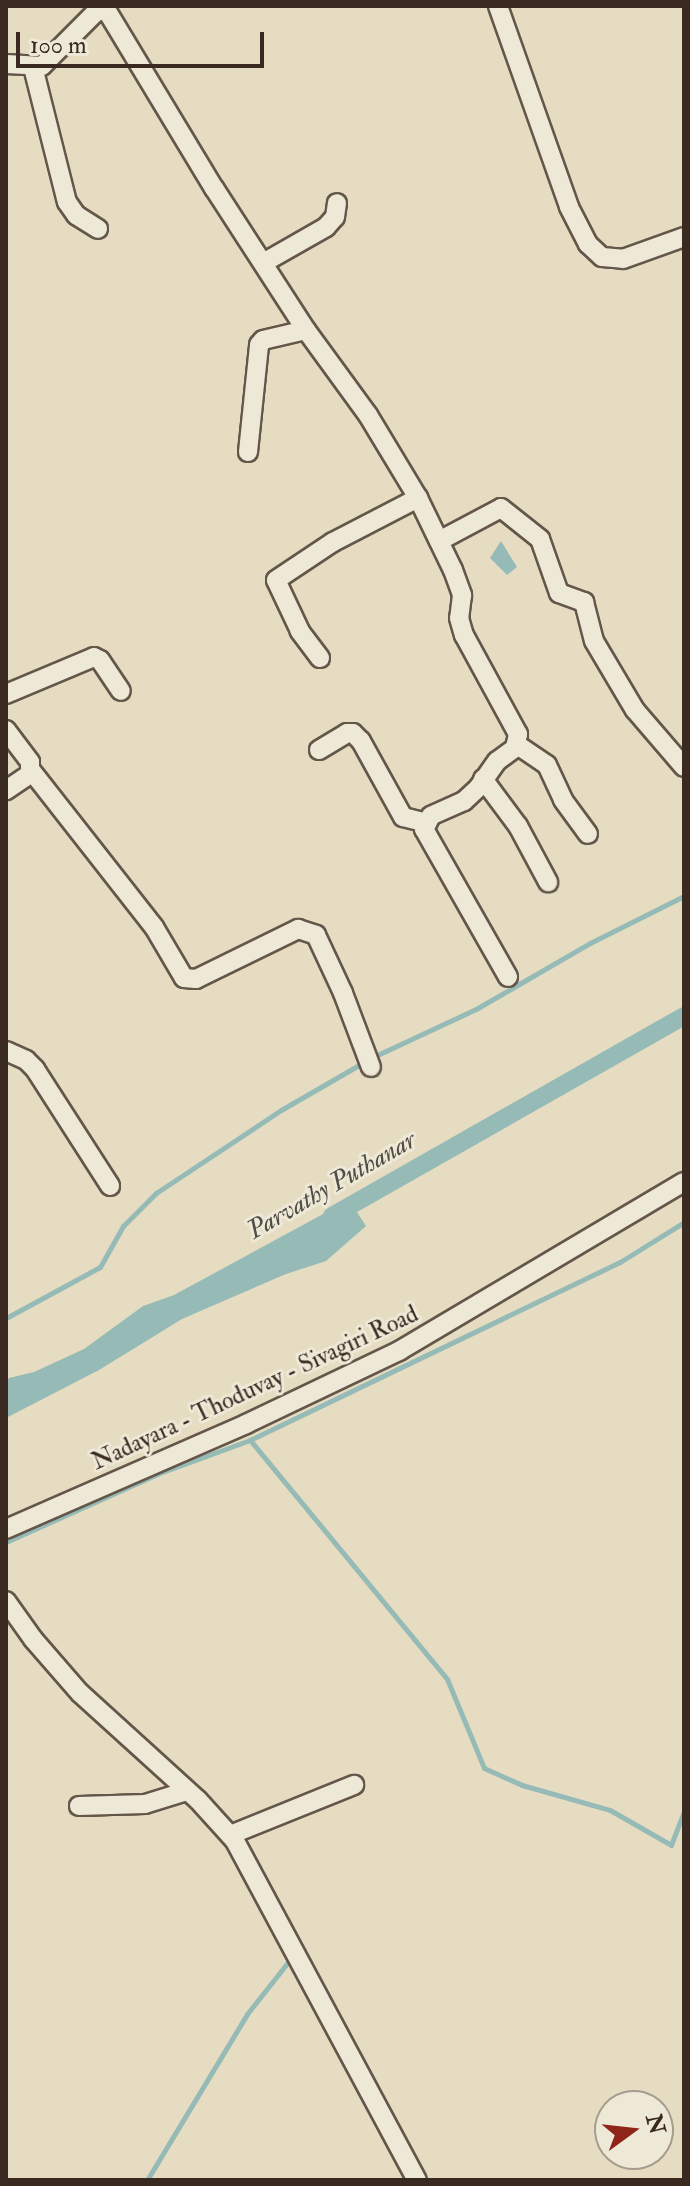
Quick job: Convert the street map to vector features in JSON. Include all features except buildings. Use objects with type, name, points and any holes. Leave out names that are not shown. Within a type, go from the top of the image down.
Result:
[{"type":"street","points":[[498,6],[569,207],[588,244],[602,257],[623,259],[684,237]]},
{"type":"street","points":[[6,64],[42,66],[95,13],[105,7],[263,263],[306,330],[368,415],[418,498],[462,595],[459,618],[464,635],[518,734],[516,744],[464,801],[431,816],[424,829],[508,977]]},
{"type":"street","points":[[33,67],[67,202],[76,215],[98,229]]},
{"type":"street","points":[[263,263],[326,227],[335,217],[337,203]]},
{"type":"street","points":[[248,452],[259,345],[263,340],[306,330]]},
{"type":"street","points":[[320,658],[300,631],[276,580],[333,542],[418,498]]},
{"type":"street","points":[[439,541],[501,508],[540,539],[559,593],[584,602],[594,641],[635,710],[684,767]]},
{"type":"street","points":[[6,694],[94,657],[100,660],[121,691]]},
{"type":"street","points":[[6,730],[30,762],[30,774],[6,790]]},
{"type":"street","points":[[319,750],[347,733],[353,733],[361,741],[403,817],[427,823]]},
{"type":"street","points":[[516,744],[547,765],[563,800],[588,834]]},
{"type":"street","points":[[30,769],[154,927],[184,978],[196,979],[298,929],[316,935],[343,993],[371,1067]]},
{"type":"street","points":[[483,779],[513,818],[548,882]]},
{"type":"street","points":[[6,1051],[26,1060],[35,1069],[110,1186]]},
{"type":"street","name":"Nadayara - Thoduvay - Sivagiri Road","points":[[6,1529],[246,1424],[399,1351],[684,1182]]},
{"type":"street","points":[[6,1601],[33,1639],[80,1693],[230,1835],[417,2180]]},
{"type":"street","points":[[230,1835],[354,1785]]},
{"type":"street","points":[[79,1806],[145,1804],[187,1791]]},
{"type":"water","points":[[501,541],[517,567],[507,575],[490,558]]},
{"type":"water","points":[[349,1200],[366,1226],[326,1261],[286,1274],[182,1319],[99,1370],[6,1418],[6,1383],[9,1378],[34,1372],[84,1349],[143,1306],[174,1295]]},
{"type":"waterway","points":[[373,1057],[476,1009],[590,943],[684,896]]},
{"type":"waterway","name":"Parvathy Puthanar","points":[[332,1216],[684,1016]]},
{"type":"waterway","points":[[6,1318],[100,1267],[123,1226],[156,1193],[281,1110],[364,1062]]},
{"type":"waterway","points":[[6,1542],[157,1474],[250,1440],[620,1262],[684,1222]]},
{"type":"waterway","points":[[250,1440],[447,1679],[484,1768],[522,1785],[610,1810],[671,1845],[684,1811]]},
{"type":"waterway","points":[[147,2180],[247,2014],[288,1962]]}]
